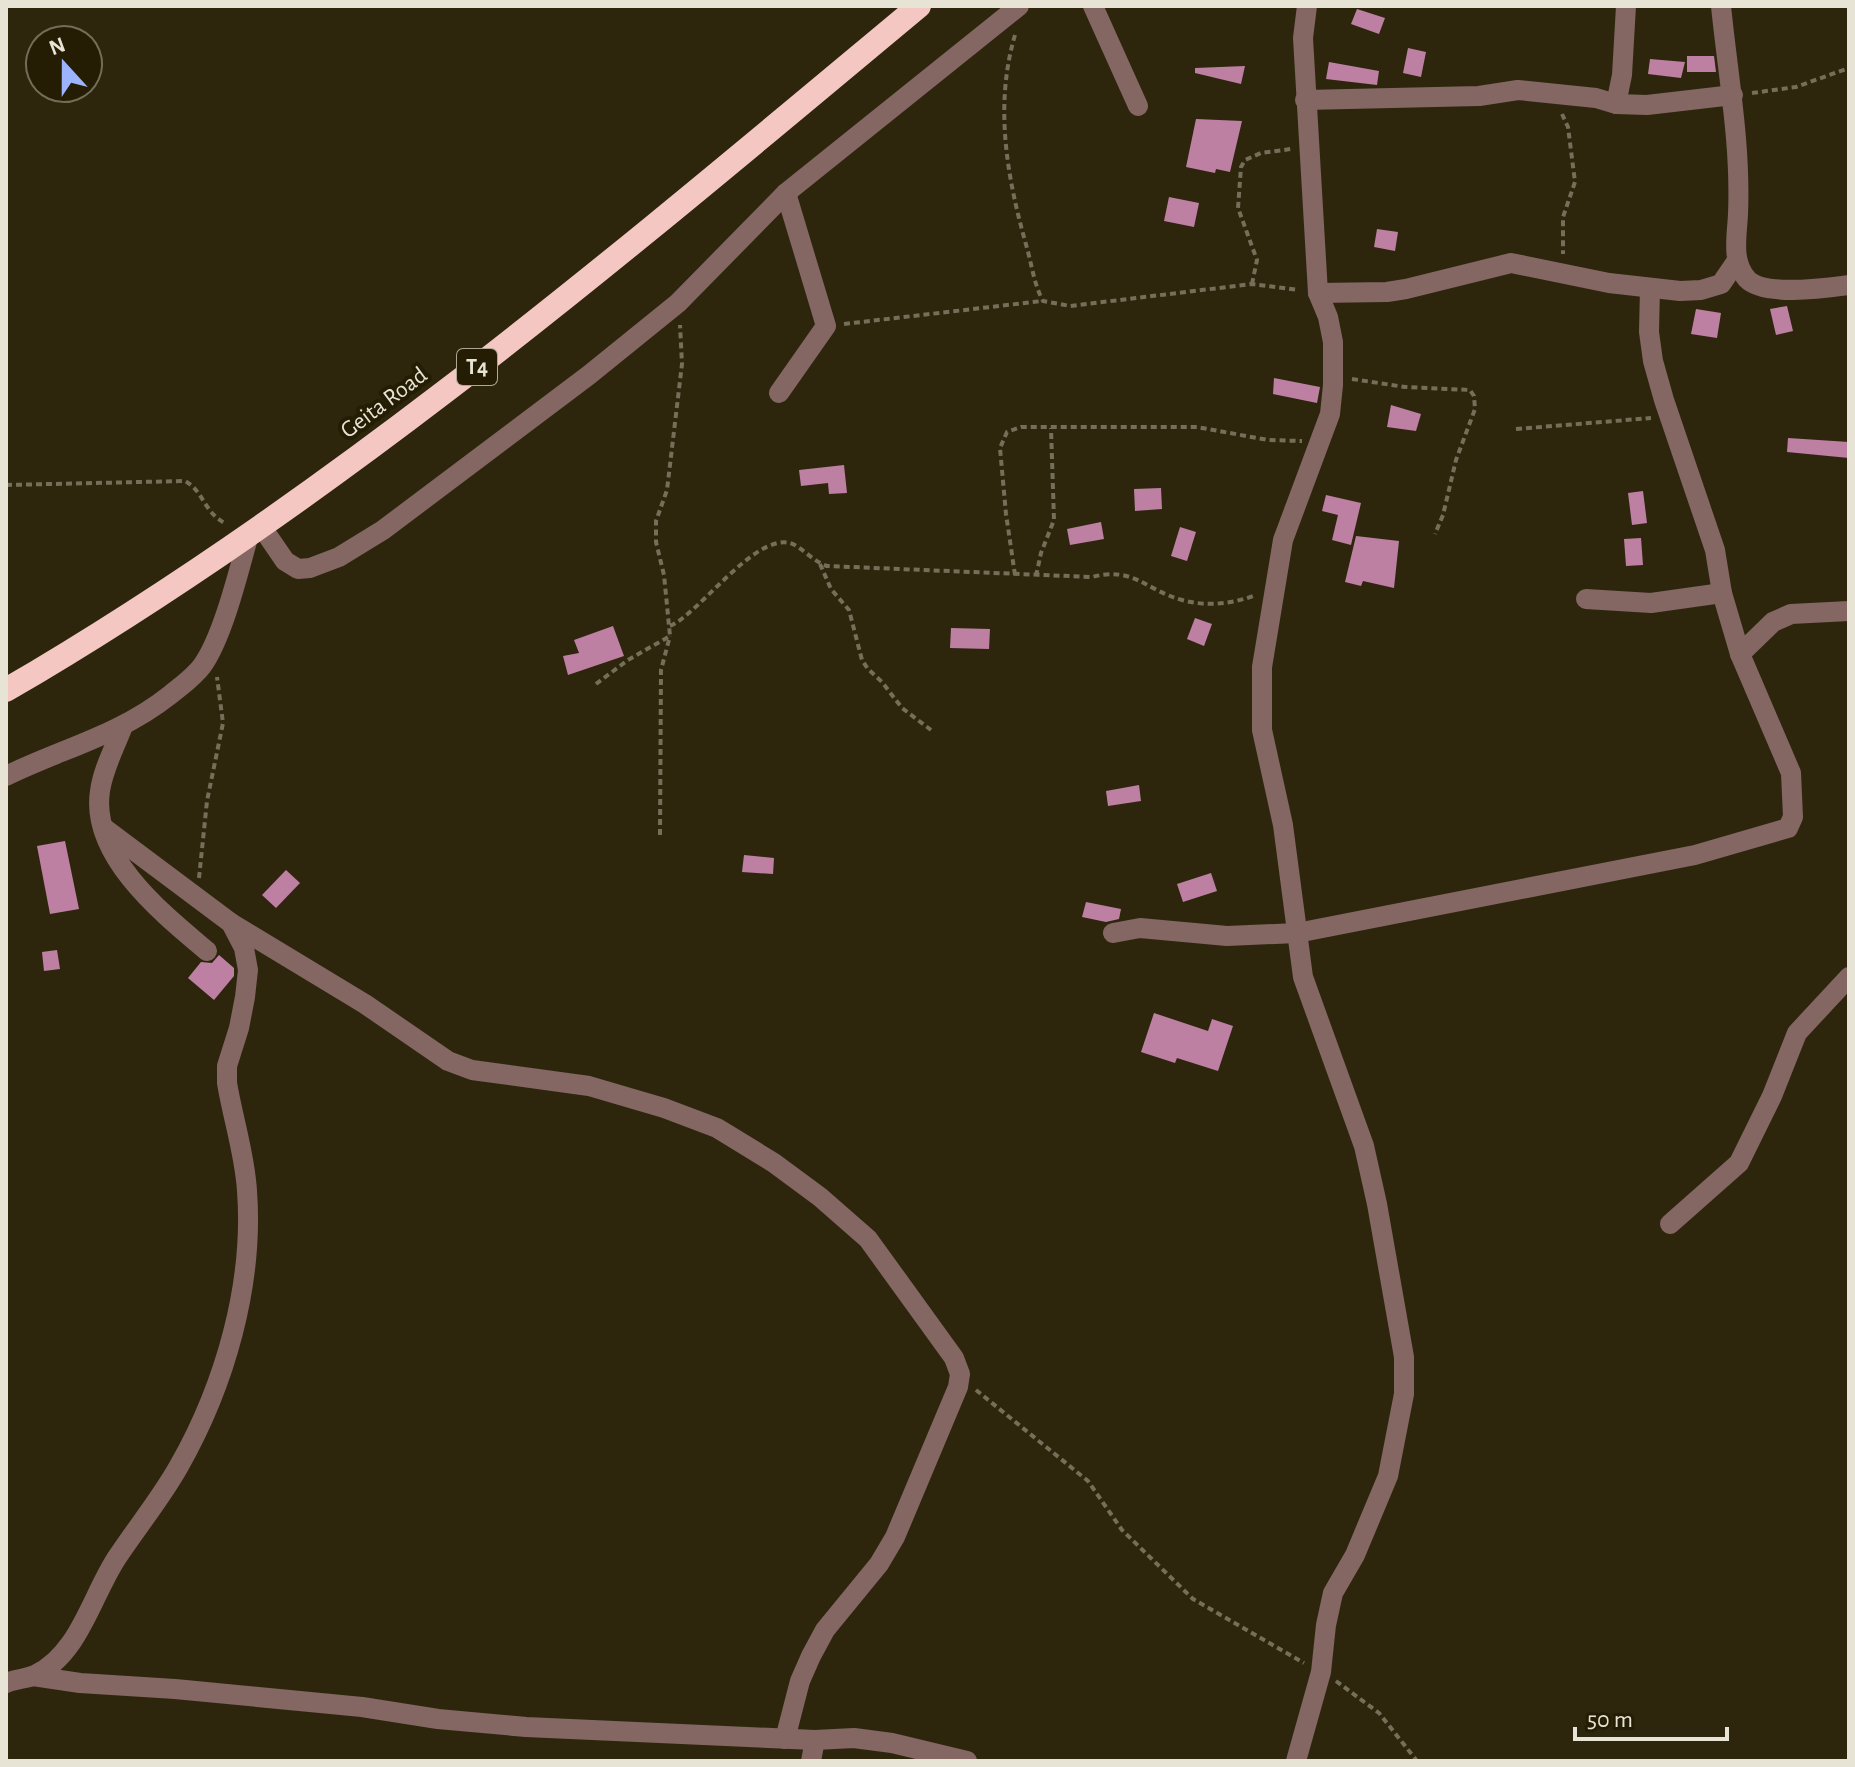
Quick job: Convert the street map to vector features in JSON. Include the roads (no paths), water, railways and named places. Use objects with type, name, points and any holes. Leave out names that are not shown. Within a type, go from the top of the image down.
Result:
[{"type":"highway","name":"Geita Road","points":[[6,690],[255,530],[406,423],[731,163],[919,6]]},
{"type":"street","points":[[6,776],[123,726],[189,680],[210,651],[255,530],[285,561],[298,569],[310,568],[339,557],[383,530],[589,375],[678,303],[786,193],[1019,6]]},
{"type":"street","points":[[1093,6],[1138,106]]},
{"type":"street","points":[[1296,1761],[1321,1672],[1333,1593],[1355,1555],[1388,1476],[1404,1394],[1404,1357],[1377,1204],[1364,1146],[1303,977],[1281,811],[1262,730],[1262,667],[1283,540],[1330,414],[1333,378],[1333,342],[1328,317],[1318,293],[1305,100],[1303,38],[1307,6]]},
{"type":"street","points":[[1616,104],[1622,75],[1626,6]]},
{"type":"street","points":[[1318,293],[1397,291],[1511,263],[1650,289],[1680,291],[1713,288],[1728,277],[1736,262],[1740,182],[1721,6]]},
{"type":"street","points":[[1305,100],[1479,96],[1518,90],[1556,93],[1616,104],[1647,105],[1733,95]]},
{"type":"street","points":[[779,393],[826,326],[786,193]]},
{"type":"street","points":[[1736,262],[1747,279],[1768,288],[1849,285]]},
{"type":"street","points":[[1113,933],[1140,928],[1227,936],[1297,933],[1695,855],[1788,828],[1793,817],[1791,773],[1740,654],[1722,593],[1715,550],[1653,361],[1649,332],[1650,289]]},
{"type":"street","points":[[1586,599],[1651,603],[1722,593]]},
{"type":"street","points":[[1740,654],[1773,622],[1791,614],[1849,611]]},
{"type":"street","points":[[123,726],[100,790],[99,808],[111,851],[130,878],[170,920],[207,951]]},
{"type":"street","points":[[104,828],[231,923],[354,997],[448,1061],[472,1070],[589,1086],[664,1108],[717,1128],[774,1163],[820,1197],[868,1239],[954,1358],[960,1374],[958,1387],[895,1537],[879,1564],[825,1630],[811,1656],[800,1681],[785,1739]]},
{"type":"street","points":[[6,1683],[33,1676],[55,1661],[67,1646],[118,1555],[141,1527],[181,1463],[233,1334],[245,1268],[248,1193],[227,1083],[227,1066],[239,1028],[248,970],[244,948],[231,923]]},
{"type":"street","points":[[1670,1224],[1739,1163],[1772,1096],[1797,1033],[1849,977]]},
{"type":"street","points":[[33,1676],[80,1683],[362,1707],[438,1719],[526,1727],[785,1739],[854,1738],[892,1743],[967,1761]]},
{"type":"street","points":[[811,1761],[815,1740]]}]
